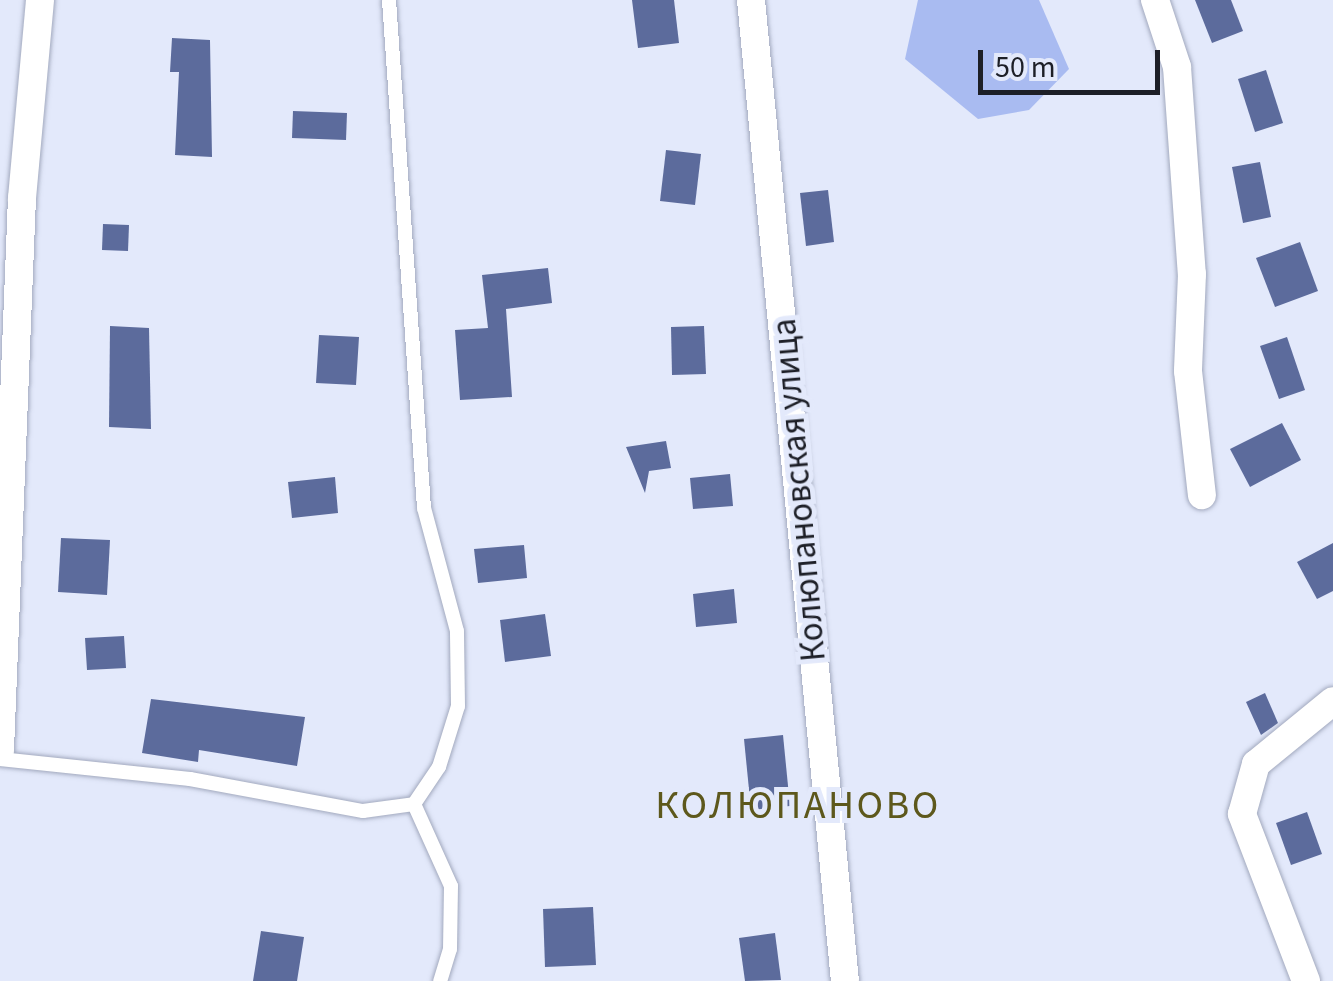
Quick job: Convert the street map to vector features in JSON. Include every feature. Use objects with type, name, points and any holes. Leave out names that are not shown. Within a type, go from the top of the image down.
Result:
[{"type":"street","points":[[0,750],[11,198],[40,0]]},
{"type":"street","name":"Колюпановская улица","points":[[751,0],[845,981]]},
{"type":"street","points":[[1155,0],[1177,67],[1192,274],[1188,371],[1202,495]]},
{"type":"street","points":[[1306,981],[1242,814],[1256,764],[1333,701]]},
{"type":"lane","points":[[0,759],[190,779],[363,811],[414,804],[440,767],[458,706],[457,630],[422,488],[389,0]]},
{"type":"lane","points":[[414,804],[451,886],[450,949],[440,981]]},
{"type":"water","points":[[918,0],[1039,0],[1069,69],[1029,110],[978,119],[905,59]]},
{"type":"building","points":[[632,0],[674,0],[679,43],[638,48]]},
{"type":"building","points":[[1195,0],[1231,0],[1243,31],[1212,43]]},
{"type":"building","points":[[172,38],[210,40],[212,157],[175,155],[179,72],[170,72]]},
{"type":"building","points":[[1266,70],[1283,123],[1255,132],[1238,79]]},
{"type":"building","points":[[293,111],[347,113],[346,140],[292,138]]},
{"type":"building","points":[[666,150],[701,154],[695,205],[660,201]]},
{"type":"building","points":[[1260,162],[1271,217],[1243,223],[1232,167]]},
{"type":"building","points":[[828,190],[834,242],[806,246],[800,193]]},
{"type":"building","points":[[103,224],[129,225],[128,251],[102,250]]},
{"type":"building","points":[[1300,242],[1318,291],[1275,307],[1256,258]]},
{"type":"building","points":[[548,268],[552,303],[506,309],[512,397],[460,400],[455,330],[488,328],[482,275]]},
{"type":"building","points":[[110,326],[149,328],[151,429],[109,427]]},
{"type":"building","points":[[704,326],[706,374],[672,375],[671,327]]},
{"type":"building","points":[[319,335],[359,337],[356,385],[316,383]]},
{"type":"building","points":[[1287,337],[1305,390],[1279,399],[1260,346]]},
{"type":"building","points":[[1282,423],[1301,460],[1250,487],[1230,449]]},
{"type":"building","points":[[666,441],[671,468],[649,471],[645,493],[626,447]]},
{"type":"building","points":[[730,474],[733,506],[693,509],[690,478]]},
{"type":"building","points":[[335,477],[338,513],[292,518],[288,482]]},
{"type":"building","points":[[61,538],[110,540],[107,595],[58,592]]},
{"type":"building","points":[[1333,543],[1333,591],[1317,599],[1297,562]]},
{"type":"building","points":[[524,545],[527,578],[478,583],[474,549]]},
{"type":"building","points":[[734,589],[737,623],[696,627],[693,594]]},
{"type":"building","points":[[545,614],[551,656],[505,662],[500,620]]},
{"type":"building","points":[[124,636],[126,668],[87,670],[85,638]]},
{"type":"building","points":[[1265,693],[1278,723],[1261,735],[1246,702]]},
{"type":"building","points":[[151,699],[305,717],[297,766],[199,750],[198,762],[142,753]]},
{"type":"building","points":[[783,735],[790,806],[751,810],[744,739]]},
{"type":"building","points":[[1307,812],[1322,854],[1291,865],[1276,823]]},
{"type":"building","points":[[593,907],[596,965],[545,967],[543,909]]},
{"type":"building","points":[[261,931],[304,937],[297,981],[253,981]]},
{"type":"building","points":[[775,933],[781,980],[745,981],[739,938]]},
{"type":"district","name":"КОЛЮПАНОВО","points":[[798,806]]}]
